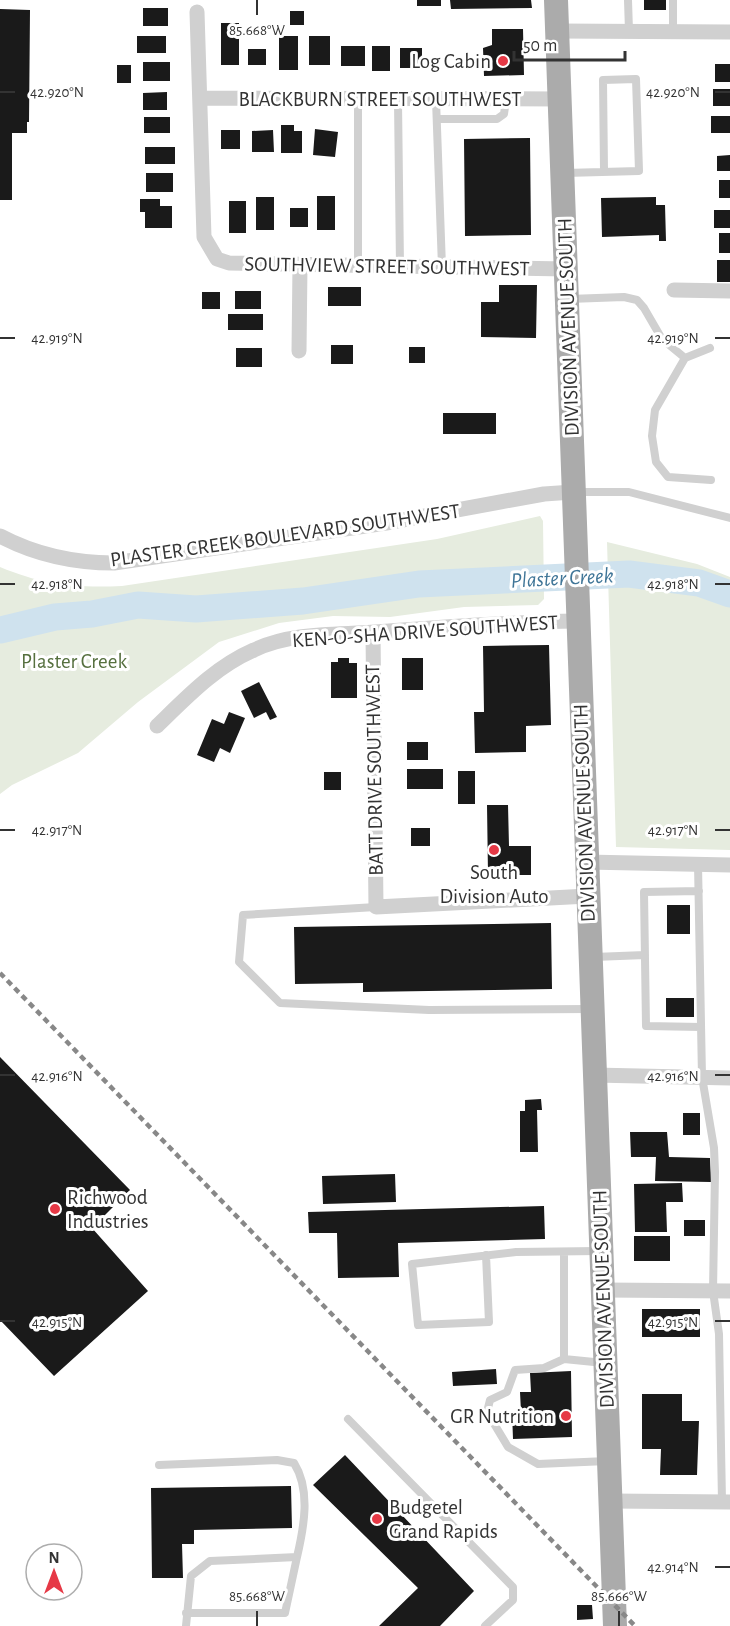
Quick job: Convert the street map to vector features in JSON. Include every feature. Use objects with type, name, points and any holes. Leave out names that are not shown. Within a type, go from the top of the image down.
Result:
[{"type":"main road","name":"DIVISION AVENUE SOUTH","points":[[556,0],[615,1626]]},
{"type":"street","points":[[197,12],[200,98]]},
{"type":"street","points":[[558,31],[730,32]]},
{"type":"street","name":"BLACKBURN STREET SOUTHWEST","points":[[200,98],[561,99]]},
{"type":"street","name":"SOUTHVIEW STREET SOUTHWEST","points":[[200,98],[204,237],[211,253],[223,263],[567,269]]},
{"type":"street","points":[[299,351],[300,265]]},
{"type":"street","points":[[674,290],[730,291]]},
{"type":"street","name":"PLASTER CREEK BOULEVARD SOUTHWEST","points":[[0,536],[52,557],[80,562],[114,562],[386,523],[544,494],[573,503]]},
{"type":"street","name":"KEN-O-SHA DRIVE SOUTHWEST","points":[[158,726],[196,687],[254,650],[277,641],[312,635],[373,633],[488,623],[577,609]]},
{"type":"street","name":"BATT DRIVE SOUTHWEST","points":[[373,633],[376,907]]},
{"type":"street","points":[[586,862],[730,865]]},
{"type":"street","points":[[376,907],[588,896]]},
{"type":"street","points":[[594,1075],[730,1078]]},
{"type":"street","points":[[604,1290],[730,1291]]},
{"type":"street","points":[[610,1501],[726,1502]]},
{"type":"lane","points":[[628,0],[629,31]]},
{"type":"lane","points":[[673,0],[673,32]]},
{"type":"lane","points":[[563,173],[639,171],[636,79],[603,80],[604,171]]},
{"type":"lane","points":[[358,100],[358,266]]},
{"type":"lane","points":[[398,100],[400,266]]},
{"type":"lane","points":[[436,100],[442,267]]},
{"type":"lane","points":[[437,120],[497,119],[504,114],[506,100]]},
{"type":"lane","points":[[568,299],[624,297],[636,300],[644,308],[662,339],[685,358]]},
{"type":"lane","points":[[710,348],[685,358],[655,410],[652,436],[656,462],[668,477],[711,480]]},
{"type":"lane","points":[[573,503],[629,492],[730,518]]},
{"type":"lane","points":[[698,864],[702,1077],[714,1149],[713,1291],[719,1334],[726,1502]]},
{"type":"lane","points":[[699,891],[644,892],[646,1026],[701,1027]]},
{"type":"lane","points":[[376,907],[243,915],[239,962],[280,1003],[429,1010],[592,1009]]},
{"type":"lane","points":[[590,957],[645,955]]},
{"type":"lane","points":[[486,1256],[489,1322],[418,1325],[412,1264],[516,1252],[602,1251]]},
{"type":"lane","points":[[564,1253],[564,1359]]},
{"type":"lane","points":[[605,1363],[564,1359],[544,1368],[515,1370],[507,1392],[490,1400],[487,1412],[508,1447],[538,1464],[608,1461]]},
{"type":"lane","points":[[348,1419],[513,1587],[513,1600],[485,1626]]},
{"type":"lane","points":[[159,1465],[278,1460],[294,1463],[303,1476],[304,1526],[285,1613],[186,1613]]},
{"type":"lane","points":[[186,1626],[191,1576],[210,1561],[297,1557]]},
{"type":"green space","name":"Plaster Creek","points":[[540,516],[543,521],[544,599],[538,605],[464,607],[390,617],[333,616],[279,623],[219,642],[138,702],[78,753],[12,785],[0,794],[0,567],[31,578],[60,584],[122,586],[437,539]]},
{"type":"green space","name":"Plaster Creek","points":[[607,542],[697,564],[730,577],[730,850],[616,847]]},
{"type":"building","points":[[417,0],[441,0],[441,6],[417,6]]},
{"type":"building","points":[[450,0],[531,0],[532,8],[451,9]]},
{"type":"building","points":[[644,0],[666,0],[666,10],[644,10]]},
{"type":"building","points":[[143,8],[168,8],[168,26],[143,26]]},
{"type":"building","points":[[0,9],[30,10],[29,122],[27,122],[27,133],[12,133],[12,200],[0,200]]},
{"type":"building","points":[[290,11],[304,11],[304,25],[290,25]]},
{"type":"building","points":[[221,23],[239,23],[239,65],[221,65]]},
{"type":"building","name":"Log Cabin","points":[[492,29],[523,29],[524,75],[484,76],[483,48],[492,45]]},
{"type":"building","points":[[137,36],[166,36],[166,53],[137,53]]},
{"type":"building","points":[[279,36],[298,36],[298,70],[279,70]]},
{"type":"building","points":[[309,36],[330,36],[330,65],[309,65]]},
{"type":"building","points":[[341,46],[365,46],[365,66],[341,66]]},
{"type":"building","points":[[372,46],[390,46],[390,71],[372,71]]},
{"type":"building","points":[[400,48],[422,48],[422,68],[400,68]]},
{"type":"building","points":[[248,49],[266,49],[266,65],[248,65]]},
{"type":"building","points":[[143,62],[170,62],[170,81],[143,81]]},
{"type":"building","points":[[715,64],[730,64],[730,82],[715,82]]},
{"type":"building","points":[[117,65],[131,65],[131,83],[117,83]]},
{"type":"building","points":[[713,89],[730,89],[730,106],[713,106]]},
{"type":"building","points":[[167,92],[167,110],[143,110],[143,93]]},
{"type":"building","points":[[711,116],[730,116],[730,133],[711,133]]},
{"type":"building","points":[[144,117],[170,117],[170,133],[144,133]]},
{"type":"building","points":[[281,125],[294,125],[294,131],[302,131],[302,153],[281,153]]},
{"type":"building","points":[[315,129],[338,132],[335,157],[313,155]]},
{"type":"building","points":[[221,130],[240,130],[240,149],[221,149]]},
{"type":"building","points":[[273,130],[274,152],[252,152],[252,131]]},
{"type":"building","points":[[530,138],[531,235],[465,236],[464,139]]},
{"type":"building","points":[[145,147],[175,147],[175,164],[145,164]]},
{"type":"building","points":[[730,155],[730,171],[717,171],[717,156]]},
{"type":"building","points":[[146,173],[173,173],[173,192],[146,192]]},
{"type":"building","points":[[719,180],[730,180],[730,198],[719,198]]},
{"type":"building","points":[[317,196],[335,196],[335,230],[317,230]]},
{"type":"building","points":[[256,197],[274,197],[274,230],[256,230]]},
{"type":"building","points":[[656,197],[656,205],[665,205],[666,241],[659,241],[659,235],[602,237],[601,198]]},
{"type":"building","points":[[140,199],[160,199],[160,206],[172,206],[172,228],[145,228],[145,212],[140,212]]},
{"type":"building","points":[[229,201],[246,201],[246,233],[229,233]]},
{"type":"building","points":[[290,208],[308,208],[308,227],[290,227]]},
{"type":"building","points":[[714,210],[730,210],[730,228],[714,228]]},
{"type":"building","points":[[719,233],[730,233],[730,253],[719,253]]},
{"type":"building","points":[[717,260],[730,260],[730,282],[717,282]]},
{"type":"building","points":[[499,285],[537,285],[536,338],[481,337],[481,302],[499,302]]},
{"type":"building","points":[[328,287],[361,287],[361,306],[328,306]]},
{"type":"building","points":[[235,291],[261,291],[261,309],[235,309]]},
{"type":"building","points":[[202,292],[220,292],[220,309],[202,309]]},
{"type":"building","points":[[228,314],[263,314],[263,330],[228,330]]},
{"type":"building","points":[[331,345],[353,345],[353,364],[331,364]]},
{"type":"building","points":[[409,347],[425,347],[425,363],[409,363]]},
{"type":"building","points":[[236,348],[262,348],[262,367],[236,367]]},
{"type":"building","points":[[443,413],[496,413],[496,434],[443,434]]},
{"type":"building","points":[[549,645],[551,725],[526,726],[526,752],[475,753],[474,712],[484,712],[483,646]]},
{"type":"building","points":[[338,658],[349,658],[349,663],[357,663],[357,698],[331,698],[331,662],[338,662]]},
{"type":"building","points":[[402,658],[423,658],[423,690],[402,690]]},
{"type":"building","points":[[259,682],[277,717],[270,720],[266,712],[254,718],[241,691]]},
{"type":"building","points":[[229,712],[245,718],[230,753],[220,748],[214,762],[197,755],[212,719],[224,724]]},
{"type":"building","points":[[407,742],[428,742],[428,760],[407,760]]},
{"type":"building","points":[[407,769],[443,769],[443,789],[407,789]]},
{"type":"building","points":[[458,771],[475,771],[475,804],[458,804]]},
{"type":"building","points":[[324,772],[341,772],[341,790],[324,790]]},
{"type":"building","points":[[487,805],[508,805],[509,846],[531,846],[531,875],[488,875]]},
{"type":"building","points":[[411,828],[430,828],[430,846],[411,846]]},
{"type":"building","points":[[667,905],[690,905],[690,934],[667,934]]},
{"type":"building","points":[[551,923],[552,989],[363,992],[363,983],[295,984],[294,927]]},
{"type":"building","points":[[666,998],[694,998],[694,1017],[666,1017]]},
{"type":"building","name":"Richwood Industries","points":[[0,1057],[130,1190],[92,1228],[148,1291],[54,1376],[0,1320]]},
{"type":"building","points":[[541,1099],[542,1110],[537,1110],[538,1152],[520,1152],[520,1111],[525,1111],[525,1100]]},
{"type":"building","points":[[683,1113],[700,1113],[700,1135],[683,1135]]},
{"type":"building","points":[[630,1132],[667,1132],[669,1157],[710,1158],[711,1182],[655,1181],[656,1157],[631,1157]]},
{"type":"building","points":[[395,1174],[396,1202],[323,1204],[322,1176]]},
{"type":"building","points":[[682,1183],[683,1202],[666,1202],[667,1232],[635,1232],[634,1184]]},
{"type":"building","points":[[544,1206],[545,1239],[398,1243],[399,1277],[338,1278],[337,1233],[309,1233],[308,1212]]},
{"type":"building","points":[[684,1220],[705,1220],[705,1236],[684,1236]]},
{"type":"building","points":[[634,1236],[670,1236],[670,1261],[634,1261]]},
{"type":"building","points":[[642,1309],[700,1309],[700,1337],[642,1337]]},
{"type":"building","points":[[496,1369],[497,1384],[453,1386],[452,1372]]},
{"type":"building","points":[[571,1371],[572,1437],[513,1439],[512,1412],[521,1412],[520,1392],[531,1392],[530,1373]]},
{"type":"building","points":[[642,1394],[682,1394],[682,1421],[699,1421],[697,1475],[660,1475],[661,1449],[642,1449]]},
{"type":"building","name":"Budgetel Grand Rapids","points":[[345,1455],[474,1591],[440,1626],[379,1626],[418,1588],[313,1485]]},
{"type":"building","points":[[291,1486],[292,1528],[194,1530],[194,1544],[182,1544],[183,1578],[152,1578],[151,1488]]},
{"type":"building","points":[[577,1605],[592,1605],[593,1619],[577,1620]]},
{"type":"waterway","name":"Plaster Creek","points":[[0,630],[55,617],[92,614],[138,605],[196,609],[303,601],[419,584],[629,574],[699,583],[730,594]]},
{"type":"railway","points":[[0,973],[635,1626]]},
{"type":"place","name":"Log Cabin","points":[[503,61]]},
{"type":"place","name":"South Division Auto","points":[[494,850]]},
{"type":"place","name":"Richwood Industries","points":[[55,1209]]},
{"type":"place","name":"GR Nutrition","points":[[566,1416]]},
{"type":"place","name":"Budgetel Grand Rapids","points":[[377,1519]]}]
